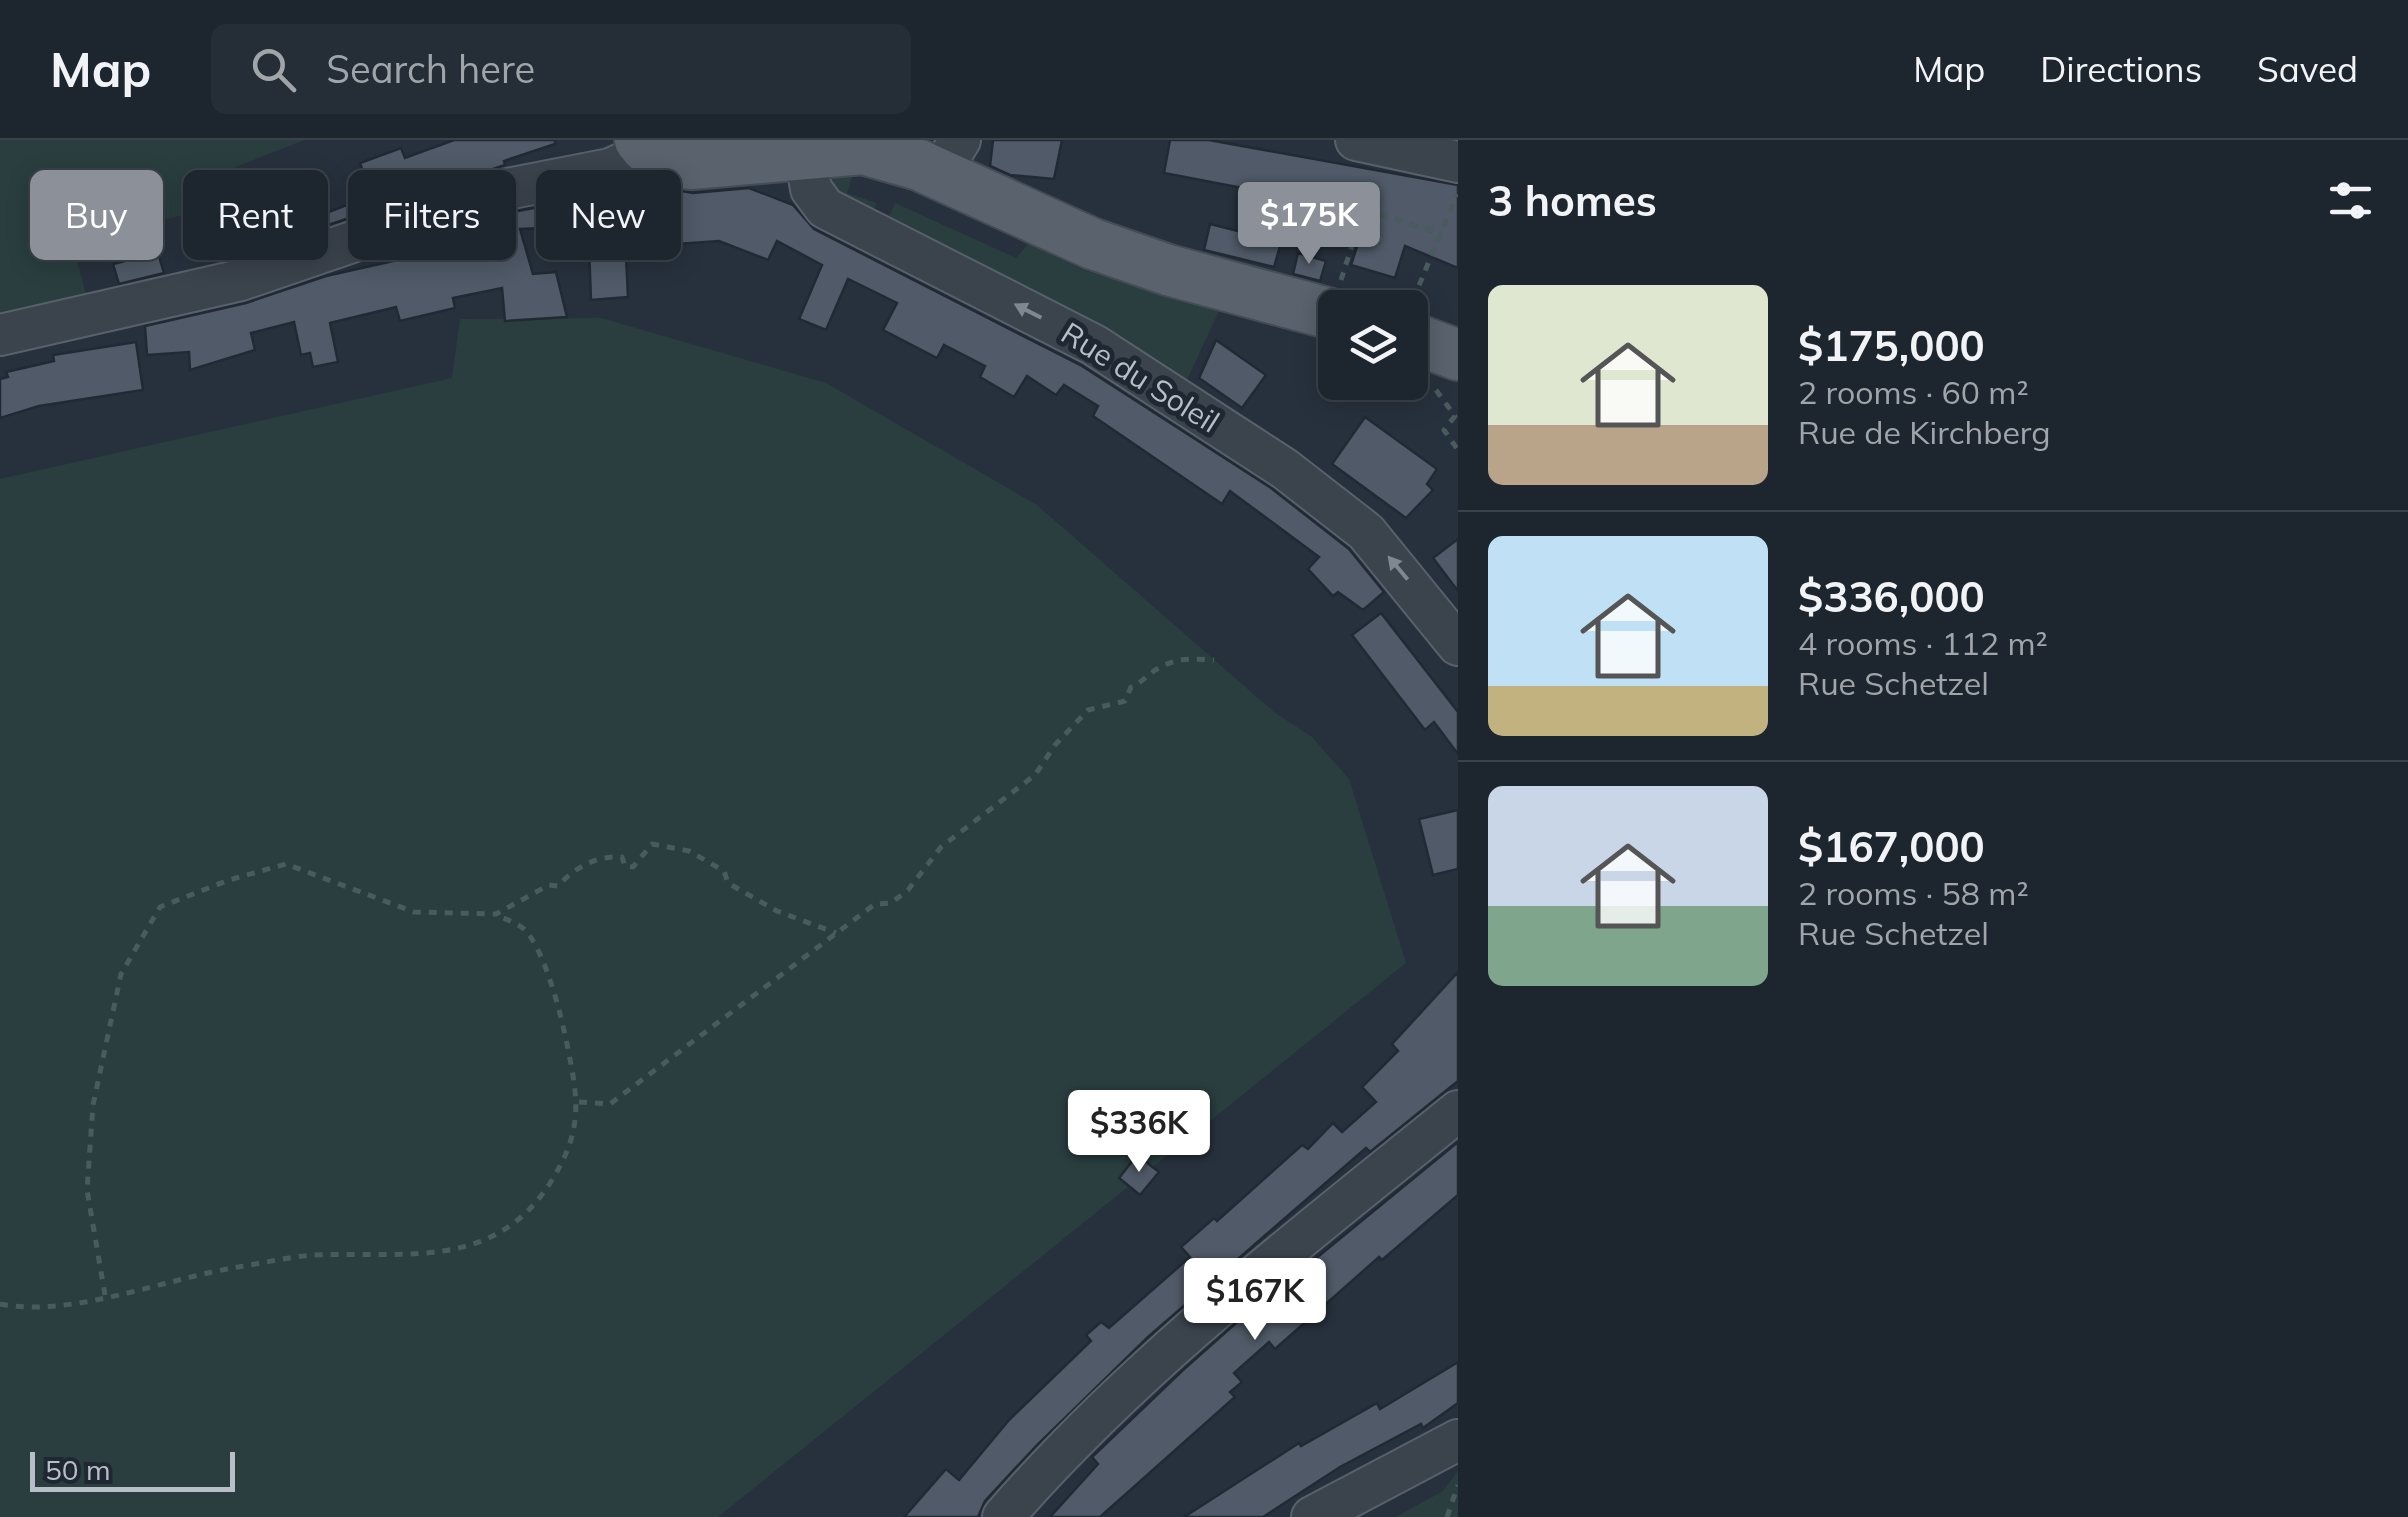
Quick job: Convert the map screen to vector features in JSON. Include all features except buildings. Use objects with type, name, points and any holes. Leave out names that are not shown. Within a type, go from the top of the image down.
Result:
[{"type":"main road","points":[[644,146],[666,160],[712,164],[863,149],[949,157],[1112,250],[1168,270],[1318,310]]},
{"type":"main road","points":[[1428,344],[1458,355]]},
{"type":"street","points":[[1370,142],[1458,162]]},
{"type":"street","points":[[0,335],[241,280],[507,189],[610,169],[644,146]]},
{"type":"street","name":"Rue du Soleil","points":[[805,152],[811,190],[825,208],[1094,345],[1286,469],[1366,532],[1458,645]]},
{"type":"street","points":[[1003,1517],[1054,1458],[1135,1382],[1458,1111]]},
{"type":"street","points":[[1312,1517],[1458,1440]]},
{"type":"path","points":[[1340,290],[1364,209],[1370,142]]},
{"type":"path","points":[[1417,290],[1458,192]]},
{"type":"path","points":[[1364,209],[1440,234]]},
{"type":"path","points":[[1444,430],[1458,450]]},
{"type":"path","points":[[578,1102],[610,1104],[875,904],[891,903],[908,890],[942,847],[1035,774],[1055,745],[1088,710],[1125,700],[1131,688],[1155,670],[1180,659],[1214,660]]},
{"type":"path","points":[[496,914],[549,885],[558,886],[576,866],[614,856],[633,868],[652,844],[690,850],[724,871],[728,883],[777,911],[836,933]]},
{"type":"path","points":[[0,1304],[55,1308],[311,1256],[396,1256],[457,1249],[494,1238],[538,1202],[568,1154],[578,1102],[558,998],[524,930],[496,914],[414,912],[286,864],[230,880],[160,908],[121,974],[92,1105],[87,1190],[105,1295]]},
{"type":"path","points":[[1447,1517],[1458,1485]]},
{"type":"green space","points":[[0,140],[304,140],[228,170],[183,170],[183,215],[163,220],[163,170],[30,170],[30,260],[77,260],[91,313],[0,335]]},
{"type":"green space","points":[[845,170],[853,173],[847,193],[876,203],[874,210],[889,216],[895,203],[1016,258],[1028,244],[1083,270],[1219,311],[1184,386],[831,191],[832,178]]},
{"type":"green space","points":[[601,318],[826,383],[1037,505],[1274,712],[1312,737],[1349,779],[1406,963],[718,1517],[0,1517],[0,479],[452,378],[460,319]]},
{"type":"green space","points":[[1458,1471],[1458,1517],[1396,1517],[1443,1491]]}]
